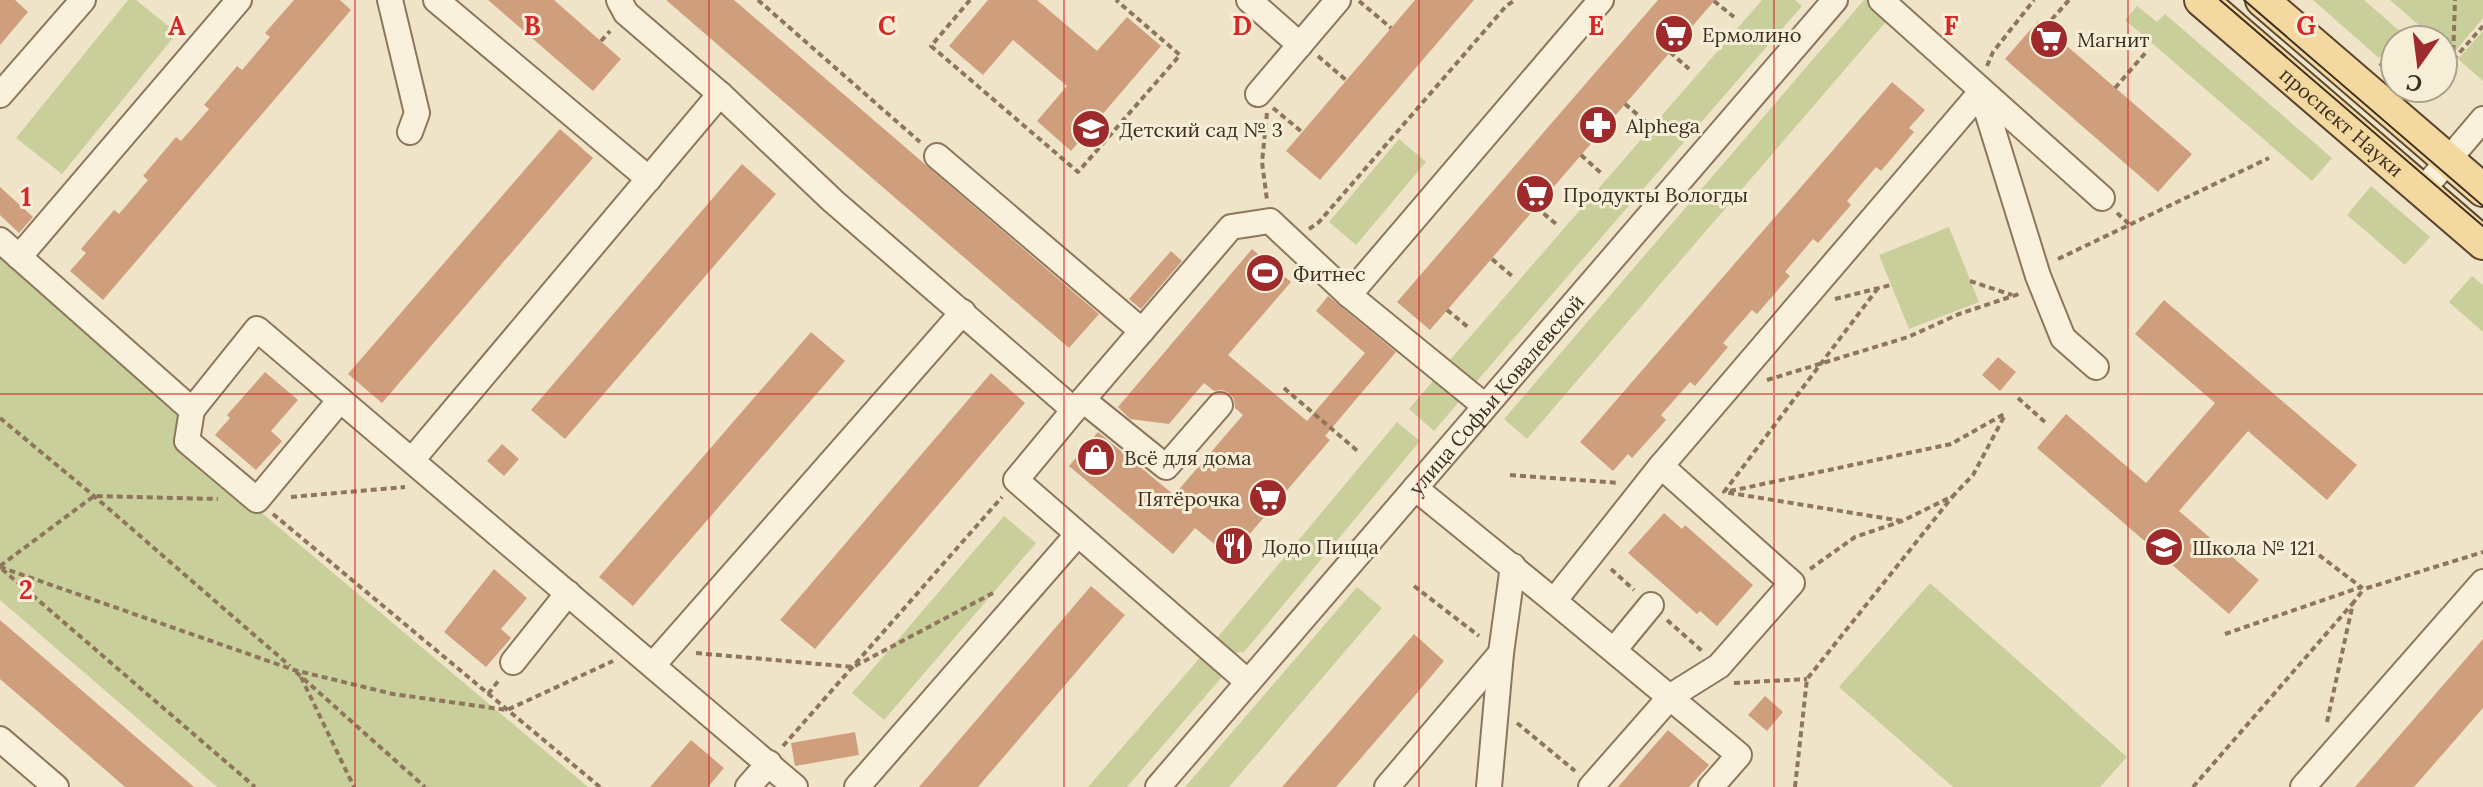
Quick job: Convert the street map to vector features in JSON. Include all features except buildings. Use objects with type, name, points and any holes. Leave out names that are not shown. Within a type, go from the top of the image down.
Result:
[{"type":"main road","name":"проспект Науки","points":[[2201,0],[2483,243]]},
{"type":"main road","name":"проспект Науки","points":[[2262,0],[2483,190]]},
{"type":"street","points":[[0,95],[83,0]]},
{"type":"street","points":[[19,257],[239,0]]},
{"type":"street","points":[[390,0],[417,113],[410,132]]},
{"type":"street","points":[[436,0],[649,179]]},
{"type":"street","points":[[1249,0],[1301,44]]},
{"type":"street","points":[[1258,94],[1338,0]]},
{"type":"street","points":[[1349,295],[1601,0]]},
{"type":"street","name":"улица Софьи Ковалевской","points":[[1158,787],[1835,0]]},
{"type":"street","points":[[1881,0],[2102,198]]},
{"type":"street","points":[[627,4],[833,201],[1078,405],[1166,467],[1220,405]]},
{"type":"street","points":[[1981,92],[2038,276],[2063,338],[2096,367]]},
{"type":"street","points":[[1554,601],[1661,466],[1981,92]]},
{"type":"street","points":[[412,460],[720,94]]},
{"type":"street","points":[[2422,191],[2483,119]]},
{"type":"street","points":[[937,156],[1142,331]]},
{"type":"street","points":[[1248,682],[1016,480],[1078,405],[1231,227],[1270,221],[1349,295],[1485,406]]},
{"type":"street","points":[[0,240],[192,410]]},
{"type":"street","points":[[652,655],[963,312]]},
{"type":"street","points":[[340,400],[257,500],[187,441],[192,410],[257,329],[568,593],[652,655],[795,787]]},
{"type":"street","points":[[1592,786],[1681,691],[1719,666],[1792,583],[1718,500],[1661,466]]},
{"type":"street","points":[[1415,488],[1614,650],[1681,691],[1739,755],[1711,787]]},
{"type":"street","points":[[857,787],[1077,535]]},
{"type":"street","points":[[1489,787],[1501,653],[1513,566]]},
{"type":"street","points":[[2303,787],[2483,582]]},
{"type":"street","points":[[513,662],[568,593]]},
{"type":"street","points":[[1614,650],[1651,605]]},
{"type":"street","points":[[1387,787],[1501,653]]},
{"type":"street","points":[[0,739],[56,787]]},
{"type":"street","points":[[748,787],[769,763]]},
{"type":"path","points":[[758,0],[937,156]]},
{"type":"path","points":[[970,0],[931,46],[1078,172],[1180,55],[1116,0]]},
{"type":"path","points":[[1358,0],[1391,28]]},
{"type":"path","points":[[1290,240],[1319,222],[1507,5],[1516,0]]},
{"type":"path","points":[[2045,27],[2069,0]]},
{"type":"path","points":[[2455,0],[2453,61],[2483,26]]},
{"type":"path","points":[[1714,1],[1734,17]]},
{"type":"path","points":[[1981,92],[1993,52],[2031,1]]},
{"type":"path","points":[[1301,44],[1346,80]]},
{"type":"path","points":[[2115,88],[2147,51]]},
{"type":"path","points":[[1670,52],[1689,69]]},
{"type":"path","points":[[1270,221],[1262,162],[1268,103],[1302,132]]},
{"type":"path","points":[[1625,104],[1645,121]]},
{"type":"path","points":[[1581,155],[1601,173]]},
{"type":"path","points":[[1765,381],[1908,337],[1959,314],[2025,292],[2048,264],[2269,158]]},
{"type":"path","points":[[1536,207],[1556,224]]},
{"type":"path","points":[[1492,259],[1512,276]]},
{"type":"path","points":[[1970,281],[2014,296]]},
{"type":"path","points":[[1794,309],[1891,285]]},
{"type":"path","points":[[1718,500],[1878,288]]},
{"type":"path","points":[[1447,310],[1468,327]]},
{"type":"path","points":[[1284,388],[1360,453]]},
{"type":"path","points":[[2018,398],[2047,424]]},
{"type":"path","points":[[1718,500],[1951,444],[2006,413],[1973,475],[1807,679],[1795,787]]},
{"type":"path","points":[[0,418],[94,496],[425,787]]},
{"type":"path","points":[[1510,475],[1645,486]]},
{"type":"path","points":[[769,763],[1016,480]]},
{"type":"path","points":[[0,567],[94,496],[257,500],[440,484]]},
{"type":"path","points":[[1792,583],[1855,537],[1902,521],[1953,496]]},
{"type":"path","points":[[257,500],[600,787]]},
{"type":"path","points":[[1718,500],[1902,521]]},
{"type":"path","points":[[2303,543],[2362,588]]},
{"type":"path","points":[[2225,634],[2483,552]]},
{"type":"path","points":[[0,567],[294,670],[393,694],[507,710],[652,655],[853,667],[1001,589]]},
{"type":"path","points":[[0,567],[255,787]]},
{"type":"path","points":[[1414,586],[1501,653]]},
{"type":"path","points":[[2193,787],[2353,603],[2362,588]]},
{"type":"path","points":[[2326,726],[2353,603]]},
{"type":"path","points":[[300,675],[354,787]]},
{"type":"path","points":[[1681,691],[1807,679]]},
{"type":"path","points":[[1496,707],[1592,786]]},
{"type":"green space","points":[[128,0],[136,0],[177,33],[62,174],[16,138]]},
{"type":"green space","points":[[1762,0],[1795,0],[1802,6],[1476,382],[1450,360]]},
{"type":"green space","points":[[1864,0],[1870,0],[1890,17],[1527,439],[1504,419]]},
{"type":"green space","points":[[2313,0],[2364,0],[2392,24],[2379,24],[2379,58]]},
{"type":"green space","points":[[2390,0],[2483,0],[2483,18],[2459,47],[2459,24],[2418,24]]},
{"type":"green space","points":[[2137,6],[2157,22],[2165,14],[2332,158],[2312,181],[2125,20]]},
{"type":"green space","points":[[2483,31],[2483,81],[2459,58]]},
{"type":"green space","points":[[1399,139],[1426,162],[1356,245],[1329,222]]},
{"type":"green space","points":[[2371,186],[2430,237],[2405,265],[2347,215]]},
{"type":"green space","points":[[1949,227],[1979,302],[1909,329],[1879,255]]},
{"type":"green space","points":[[0,251],[181,412],[175,440],[588,787],[217,787],[0,600]]},
{"type":"green space","points":[[2472,276],[2483,285],[2483,332],[2449,302]]},
{"type":"green space","points":[[1438,375],[1463,397],[1434,431],[1409,409]]},
{"type":"green space","points":[[1397,422],[1420,441],[1244,652],[1233,653],[1217,638]]},
{"type":"green space","points":[[1004,516],[1036,543],[884,720],[852,693]]},
{"type":"green space","points":[[1930,583],[2127,757],[2100,787],[1953,787],[1839,687]]},
{"type":"green space","points":[[1357,587],[1382,608],[1229,787],[1185,787]]},
{"type":"green space","points":[[1204,653],[1222,672],[1221,678],[1127,787],[1088,787]]},
{"type":"tram line","points":[[2220,0],[2483,226]]},
{"type":"tram line","points":[[2244,0],[2483,206]]},
{"type":"place","name":"Ермолино","points":[[1674,34]]},
{"type":"place","name":"Магнит","points":[[2049,39]]},
{"type":"place","name":"Alphega","points":[[1598,125]]},
{"type":"place","name":"Детский сад № 3","points":[[1091,129]]},
{"type":"place","name":"Продукты Вологды","points":[[1535,194]]},
{"type":"place","name":"Фитнес","points":[[1265,273]]},
{"type":"place","name":"Всё для дома","points":[[1096,457]]},
{"type":"place","name":"Пятёрочка","points":[[1268,498]]},
{"type":"place","name":"Додо Пицца","points":[[1234,546]]},
{"type":"place","name":"Школа № 121","points":[[2164,547]]}]
